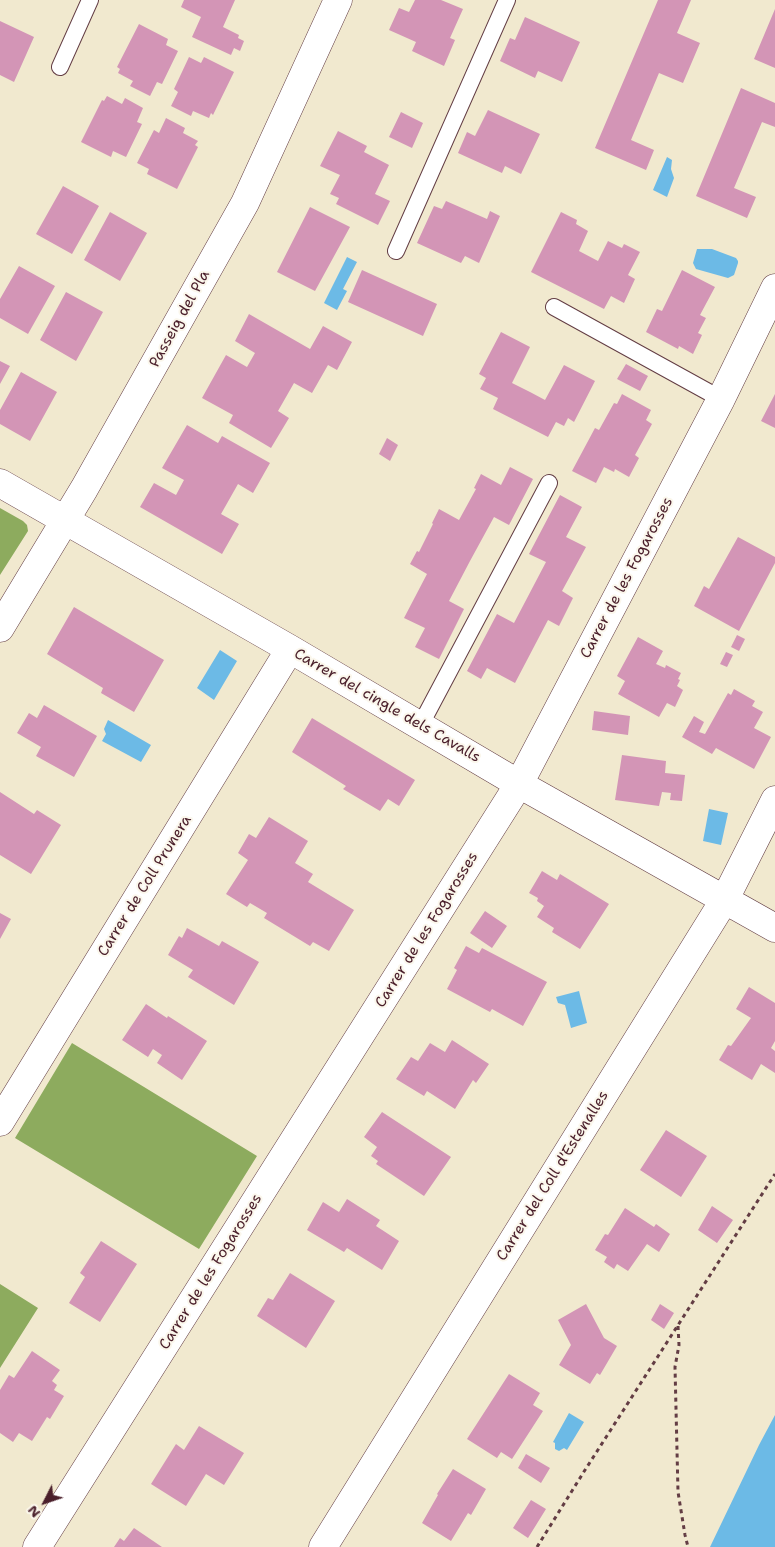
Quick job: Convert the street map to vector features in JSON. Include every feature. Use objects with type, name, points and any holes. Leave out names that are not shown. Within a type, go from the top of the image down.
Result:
[{"type":"street","name":"Passeig del Pla","points":[[0,628],[65,521],[245,203],[338,0]]},
{"type":"street","name":"Carrer de les Fogarosses","points":[[37,1547],[519,784],[721,399],[775,288]]},
{"type":"street","name":"Carrer del cingle dels Cavalls","points":[[0,483],[519,784],[775,928]]},
{"type":"street","name":"Carrer de Coll Prunera","points":[[0,1122],[290,650]]},
{"type":"street","name":"Carrer del Coll d'Estenalles","points":[[323,1547],[725,899],[775,800]]},
{"type":"lane","points":[[60,67],[90,0]]},
{"type":"lane","points":[[396,251],[507,0]]},
{"type":"lane","points":[[554,307],[721,399]]},
{"type":"lane","points":[[420,726],[549,483]]},
{"type":"path","points":[[537,1547],[775,1174]]},
{"type":"path","points":[[678,1326],[679,1345],[675,1367],[678,1492],[688,1547]]},
{"type":"green space","points":[[0,508],[23,521],[27,525],[28,531],[0,575]]},
{"type":"green space","points":[[72,1043],[257,1156],[199,1249],[15,1138]]},
{"type":"green space","points":[[0,1284],[38,1308],[0,1368]]},
{"type":"water","points":[[667,157],[672,160],[671,169],[674,178],[667,197],[653,190]]},
{"type":"water","points":[[697,249],[712,249],[736,258],[738,263],[734,275],[728,278],[696,269],[693,263]]},
{"type":"water","points":[[347,257],[357,262],[343,289],[347,291],[337,310],[324,303]]},
{"type":"water","points":[[220,650],[237,661],[214,700],[197,688]]},
{"type":"water","points":[[108,720],[151,745],[141,762],[102,741],[106,734],[104,729]]},
{"type":"water","points":[[709,809],[728,813],[721,845],[703,841]]},
{"type":"water","points":[[579,991],[587,1023],[571,1028],[565,1005],[558,1003],[556,997]]},
{"type":"water","points":[[569,1413],[584,1422],[567,1450],[564,1448],[559,1451],[555,1449],[555,1443],[553,1442]]},
{"type":"water","points":[[775,1415],[775,1547],[710,1547],[759,1445]]},
{"type":"building","points":[[184,0],[235,0],[223,27],[239,35],[238,38],[244,41],[240,51],[234,48],[231,55],[192,37],[201,17],[181,7]]},
{"type":"building","points":[[415,0],[441,0],[463,9],[450,38],[455,40],[444,66],[412,51],[416,42],[389,30],[399,8],[409,12]]},
{"type":"building","points":[[658,0],[691,0],[677,33],[700,43],[683,83],[659,73],[631,140],[654,150],[646,170],[595,148]]},
{"type":"building","points":[[775,9],[775,68],[754,59]]},
{"type":"building","points":[[525,17],[580,42],[562,82],[538,71],[535,78],[500,61],[510,38],[515,40]]},
{"type":"building","points":[[0,21],[34,37],[14,82],[0,75]]},
{"type":"building","points":[[139,24],[168,39],[166,45],[178,51],[162,84],[157,82],[150,96],[130,86],[133,81],[118,73],[120,69],[117,67]]},
{"type":"building","points":[[189,57],[201,63],[204,57],[234,72],[213,115],[211,113],[209,118],[193,111],[191,116],[171,106],[178,92],[174,89]]},
{"type":"building","points":[[741,88],[775,103],[775,127],[762,122],[734,188],[756,197],[747,218],[696,196]]},
{"type":"building","points":[[107,96],[122,104],[125,98],[143,108],[137,122],[142,124],[126,157],[113,151],[111,157],[81,142],[102,100],[104,101]]},
{"type":"building","points":[[488,110],[540,134],[521,174],[505,166],[502,173],[458,153],[467,132],[475,136]]},
{"type":"building","points":[[401,112],[423,123],[412,148],[389,137]]},
{"type":"building","points":[[166,118],[185,128],[183,133],[198,141],[195,145],[198,147],[177,189],[147,174],[149,169],[137,163],[154,130],[159,133]]},
{"type":"building","points":[[338,131],[367,146],[364,152],[389,165],[375,194],[390,201],[378,225],[336,204],[339,198],[330,194],[340,175],[320,166]]},
{"type":"building","points":[[63,186],[99,206],[72,254],[36,234]]},
{"type":"building","points":[[446,201],[487,219],[490,211],[500,216],[479,263],[465,256],[461,263],[417,243],[434,206],[442,209]]},
{"type":"building","points":[[310,207],[350,227],[315,291],[277,272]]},
{"type":"building","points":[[110,212],[147,233],[120,281],[84,260]]},
{"type":"building","points":[[561,212],[577,220],[576,224],[588,231],[579,251],[598,261],[608,241],[622,248],[624,244],[640,252],[628,275],[635,279],[624,303],[611,296],[604,309],[531,272]]},
{"type":"building","points":[[19,266],[55,286],[28,334],[0,318],[0,299]]},
{"type":"building","points":[[362,270],[437,304],[423,336],[348,302]]},
{"type":"building","points":[[682,270],[715,287],[700,315],[706,318],[698,333],[702,335],[693,354],[679,346],[678,349],[646,332],[657,309],[662,311]]},
{"type":"building","points":[[66,292],[103,312],[76,361],[40,340]]},
{"type":"building","points":[[249,314],[310,349],[323,326],[352,342],[337,370],[328,365],[312,393],[294,383],[278,411],[289,418],[271,448],[229,423],[233,415],[202,398],[226,355],[247,367],[255,353],[235,341]]},
{"type":"building","points":[[501,332],[530,347],[512,383],[545,400],[564,365],[595,381],[574,422],[568,418],[564,426],[556,422],[548,437],[493,409],[498,398],[480,389],[486,378],[479,374]]},
{"type":"building","points":[[0,361],[10,366],[0,384]]},
{"type":"building","points":[[626,364],[648,376],[640,391],[617,379]]},
{"type":"building","points":[[21,372],[57,392],[30,441],[0,424],[0,410]]},
{"type":"building","points":[[622,394],[651,410],[646,420],[652,424],[635,455],[639,458],[629,477],[615,469],[614,472],[604,467],[596,483],[572,471],[595,428],[599,430],[614,403],[617,404]]},
{"type":"building","points":[[775,394],[775,428],[761,421]]},
{"type":"building","points":[[187,425],[218,443],[222,436],[270,463],[253,493],[238,484],[221,514],[239,524],[222,554],[140,507],[154,483],[176,495],[184,480],[162,468]]},
{"type":"building","points":[[387,438],[398,445],[390,461],[379,454]]},
{"type":"building","points":[[510,467],[533,479],[509,525],[494,517],[449,601],[464,609],[439,659],[415,647],[425,628],[404,618],[427,574],[410,564],[417,551],[419,552],[439,509],[459,520],[476,489],[474,488],[481,474],[501,485]]},
{"type":"building","points":[[560,495],[582,507],[566,537],[586,547],[562,591],[573,598],[559,626],[548,620],[515,683],[487,668],[481,679],[467,671],[497,614],[514,623],[546,562],[529,554]]},
{"type":"building","points":[[738,537],[775,557],[775,563],[739,631],[694,606],[704,586],[709,589]]},
{"type":"building","points":[[74,607],[164,660],[134,712],[101,693],[103,688],[47,654]]},
{"type":"building","points":[[737,635],[745,639],[739,651],[731,647]]},
{"type":"building","points":[[638,637],[663,651],[656,664],[665,668],[666,665],[681,673],[677,686],[683,690],[675,707],[667,703],[659,717],[618,694],[625,681],[617,676]]},
{"type":"building","points":[[726,652],[733,655],[727,667],[720,664]]},
{"type":"building","points":[[734,689],[755,701],[752,706],[763,712],[754,728],[771,737],[754,769],[716,748],[712,754],[682,737],[694,716],[704,722],[699,732],[705,734],[728,693],[731,695]]},
{"type":"building","points":[[44,705],[97,736],[74,777],[36,756],[41,747],[17,733],[29,713],[37,718]]},
{"type":"building","points":[[594,711],[630,716],[628,735],[592,730]]},
{"type":"building","points":[[312,718],[415,780],[399,806],[388,799],[380,811],[343,789],[346,786],[292,752]]},
{"type":"building","points":[[622,755],[666,761],[665,773],[685,775],[682,801],[670,800],[671,793],[662,792],[659,806],[615,800]]},
{"type":"building","points":[[0,792],[34,814],[37,810],[61,825],[31,874],[0,855]]},
{"type":"building","points":[[269,817],[308,841],[295,863],[313,874],[308,882],[354,910],[329,951],[313,942],[310,946],[264,918],[267,913],[250,903],[247,907],[226,894],[248,860],[238,853],[249,834],[256,838]]},
{"type":"building","points":[[542,871],[557,880],[560,874],[609,904],[580,949],[552,932],[554,928],[537,917],[544,906],[537,901],[538,898],[529,893]]},
{"type":"building","points":[[485,911],[507,926],[492,948],[470,933]]},
{"type":"building","points":[[0,913],[11,919],[0,939]]},
{"type":"building","points":[[187,928],[219,946],[222,941],[259,962],[234,1005],[188,977],[193,970],[168,955],[179,936],[182,938]]},
{"type":"building","points":[[466,946],[479,953],[482,948],[547,982],[523,1026],[492,1009],[490,1012],[447,989],[457,970],[454,968]]},
{"type":"building","points":[[749,987],[775,1003],[775,1041],[771,1048],[775,1051],[775,1073],[761,1064],[752,1080],[719,1060],[728,1045],[731,1046],[751,1018],[736,1009]]},
{"type":"building","points":[[146,1004],[207,1041],[182,1080],[157,1063],[162,1055],[153,1049],[148,1057],[122,1040]]},
{"type":"building","points":[[452,1040],[489,1064],[476,1083],[473,1080],[455,1109],[427,1091],[424,1096],[396,1079],[411,1057],[418,1061],[430,1043],[445,1052]]},
{"type":"building","points":[[382,1112],[451,1157],[424,1196],[376,1164],[378,1161],[371,1156],[377,1147],[364,1137]]},
{"type":"building","points":[[666,1130],[707,1156],[681,1197],[640,1170]]},
{"type":"building","points":[[347,1199],[380,1220],[376,1226],[399,1241],[382,1270],[347,1248],[344,1252],[307,1230],[323,1202],[339,1212]]},
{"type":"building","points":[[712,1206],[733,1220],[717,1243],[698,1230]]},
{"type":"building","points":[[625,1208],[654,1227],[656,1224],[670,1234],[659,1252],[647,1244],[628,1271],[617,1264],[614,1269],[604,1262],[607,1257],[595,1250],[605,1234],[608,1235]]},
{"type":"building","points":[[101,1241],[137,1264],[100,1322],[69,1303],[85,1277],[80,1273]]},
{"type":"building","points":[[290,1273],[335,1301],[306,1348],[257,1316],[268,1298],[273,1300]]},
{"type":"building","points":[[586,1304],[604,1338],[617,1346],[600,1375],[597,1373],[590,1384],[559,1365],[571,1345],[558,1320]]},
{"type":"building","points":[[660,1304],[674,1313],[664,1329],[651,1320]]},
{"type":"building","points":[[32,1351],[60,1370],[52,1381],[57,1385],[54,1390],[64,1396],[50,1419],[47,1417],[32,1441],[19,1433],[13,1442],[0,1433],[0,1390],[9,1375],[14,1378]]},
{"type":"building","points":[[509,1374],[540,1393],[533,1405],[543,1411],[512,1459],[501,1452],[497,1458],[467,1439]]},
{"type":"building","points":[[199,1426],[244,1453],[224,1485],[206,1474],[186,1506],[151,1484],[176,1444],[184,1450]]},
{"type":"building","points":[[526,1454],[550,1468],[541,1483],[518,1468]]},
{"type":"building","points":[[453,1469],[486,1489],[471,1515],[468,1513],[451,1541],[422,1523]]},
{"type":"building","points":[[531,1500],[546,1509],[528,1538],[513,1528]]},
{"type":"building","points":[[134,1528],[162,1547],[114,1547],[120,1538],[124,1541]]}]
